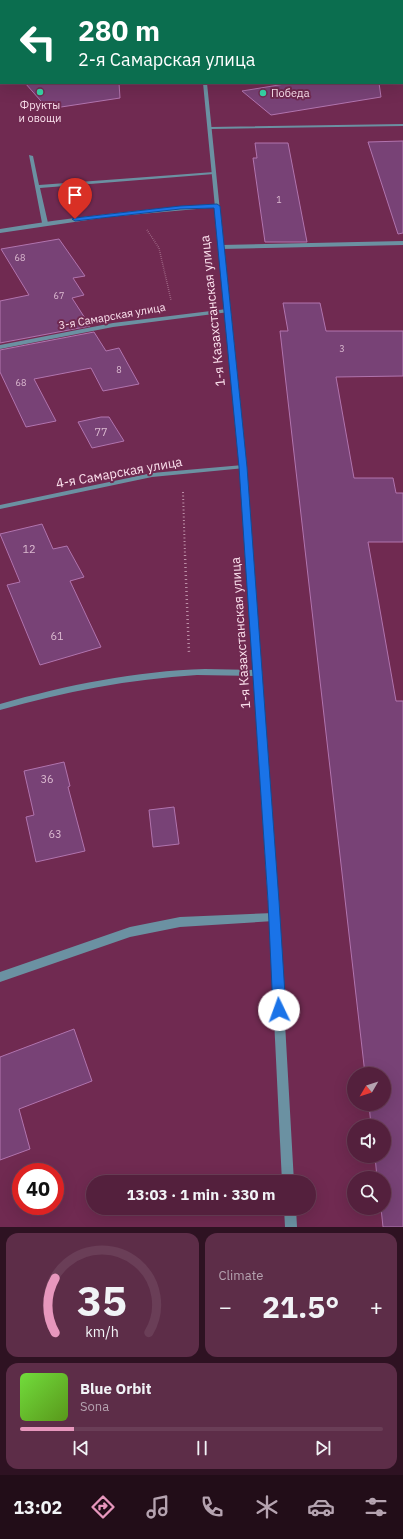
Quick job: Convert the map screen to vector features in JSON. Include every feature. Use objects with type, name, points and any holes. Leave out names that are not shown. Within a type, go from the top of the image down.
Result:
[{"type":"street","name":"1-я Казахстанская улица","points":[[206,84],[243,467],[274,917],[288,1175]]},
{"type":"street","points":[[210,128],[403,124]]},
{"type":"street","points":[[31,156],[45,223]]},
{"type":"street","points":[[38,187],[214,173]]},
{"type":"street","points":[[0,231],[45,223],[134,212],[217,206]]},
{"type":"street","points":[[221,247],[403,243]]},
{"type":"street","name":"3-я Самарская улица","points":[[0,348],[113,325],[227,310]]},
{"type":"street","name":"4-я Самарская улица","points":[[0,507],[152,475],[183,471],[243,467]]},
{"type":"street","points":[[0,706],[49,692],[124,679],[189,673],[258,673]]},
{"type":"street","points":[[0,977],[130,932],[180,922],[274,917]]},
{"type":"street","points":[[290,1215],[291,1227]]},
{"type":"path","points":[[134,212],[159,248],[175,316]]},
{"type":"path","points":[[183,471],[189,673]]},
{"type":"building","points":[[26,84],[119,84],[120,98],[48,109]]},
{"type":"building","points":[[285,84],[379,84],[381,97],[271,115],[242,91]]},
{"type":"building","points":[[403,141],[403,233],[398,234],[368,142]]},
{"type":"building","points":[[255,143],[288,143],[307,242],[265,242],[253,158],[257,158]]},
{"type":"building","points":[[59,239],[85,276],[73,278],[84,295],[72,298],[90,326],[0,343],[0,301],[29,295],[1,249]]},
{"type":"building","points":[[283,303],[320,303],[326,331],[403,331],[403,376],[336,377],[354,478],[393,478],[396,493],[403,493],[403,542],[368,542],[396,701],[403,701],[403,1227],[383,1227],[382,1215],[391,1215],[391,1171],[376,1171],[376,1163],[391,1163],[391,1119],[370,1119],[370,1111],[391,1111],[391,1067],[364,1067],[280,331],[288,331]]},
{"type":"building","points":[[94,332],[106,351],[119,348],[139,384],[103,391],[91,368],[34,379],[56,421],[26,427],[0,372],[0,350]]},
{"type":"building","points":[[101,417],[109,417],[124,441],[92,448],[78,422]]},
{"type":"building","points":[[42,524],[53,549],[67,546],[84,577],[70,581],[101,647],[40,665],[7,585],[20,582],[0,534]]},
{"type":"building","points":[[64,762],[70,786],[68,787],[85,851],[36,862],[26,817],[34,815],[24,771]]},
{"type":"building","points":[[174,807],[179,844],[153,847],[149,810]]},
{"type":"building","points":[[74,1029],[92,1081],[19,1109],[30,1149],[0,1160],[0,1057]]},
{"type":"place","name":"Фрукты и овощи","points":[[40,92]]},
{"type":"place","name":"Победа","points":[[263,93]]},
{"type":"route","points":[[75,219],[134,212],[217,206],[243,467],[259,688],[279,1010]]}]
